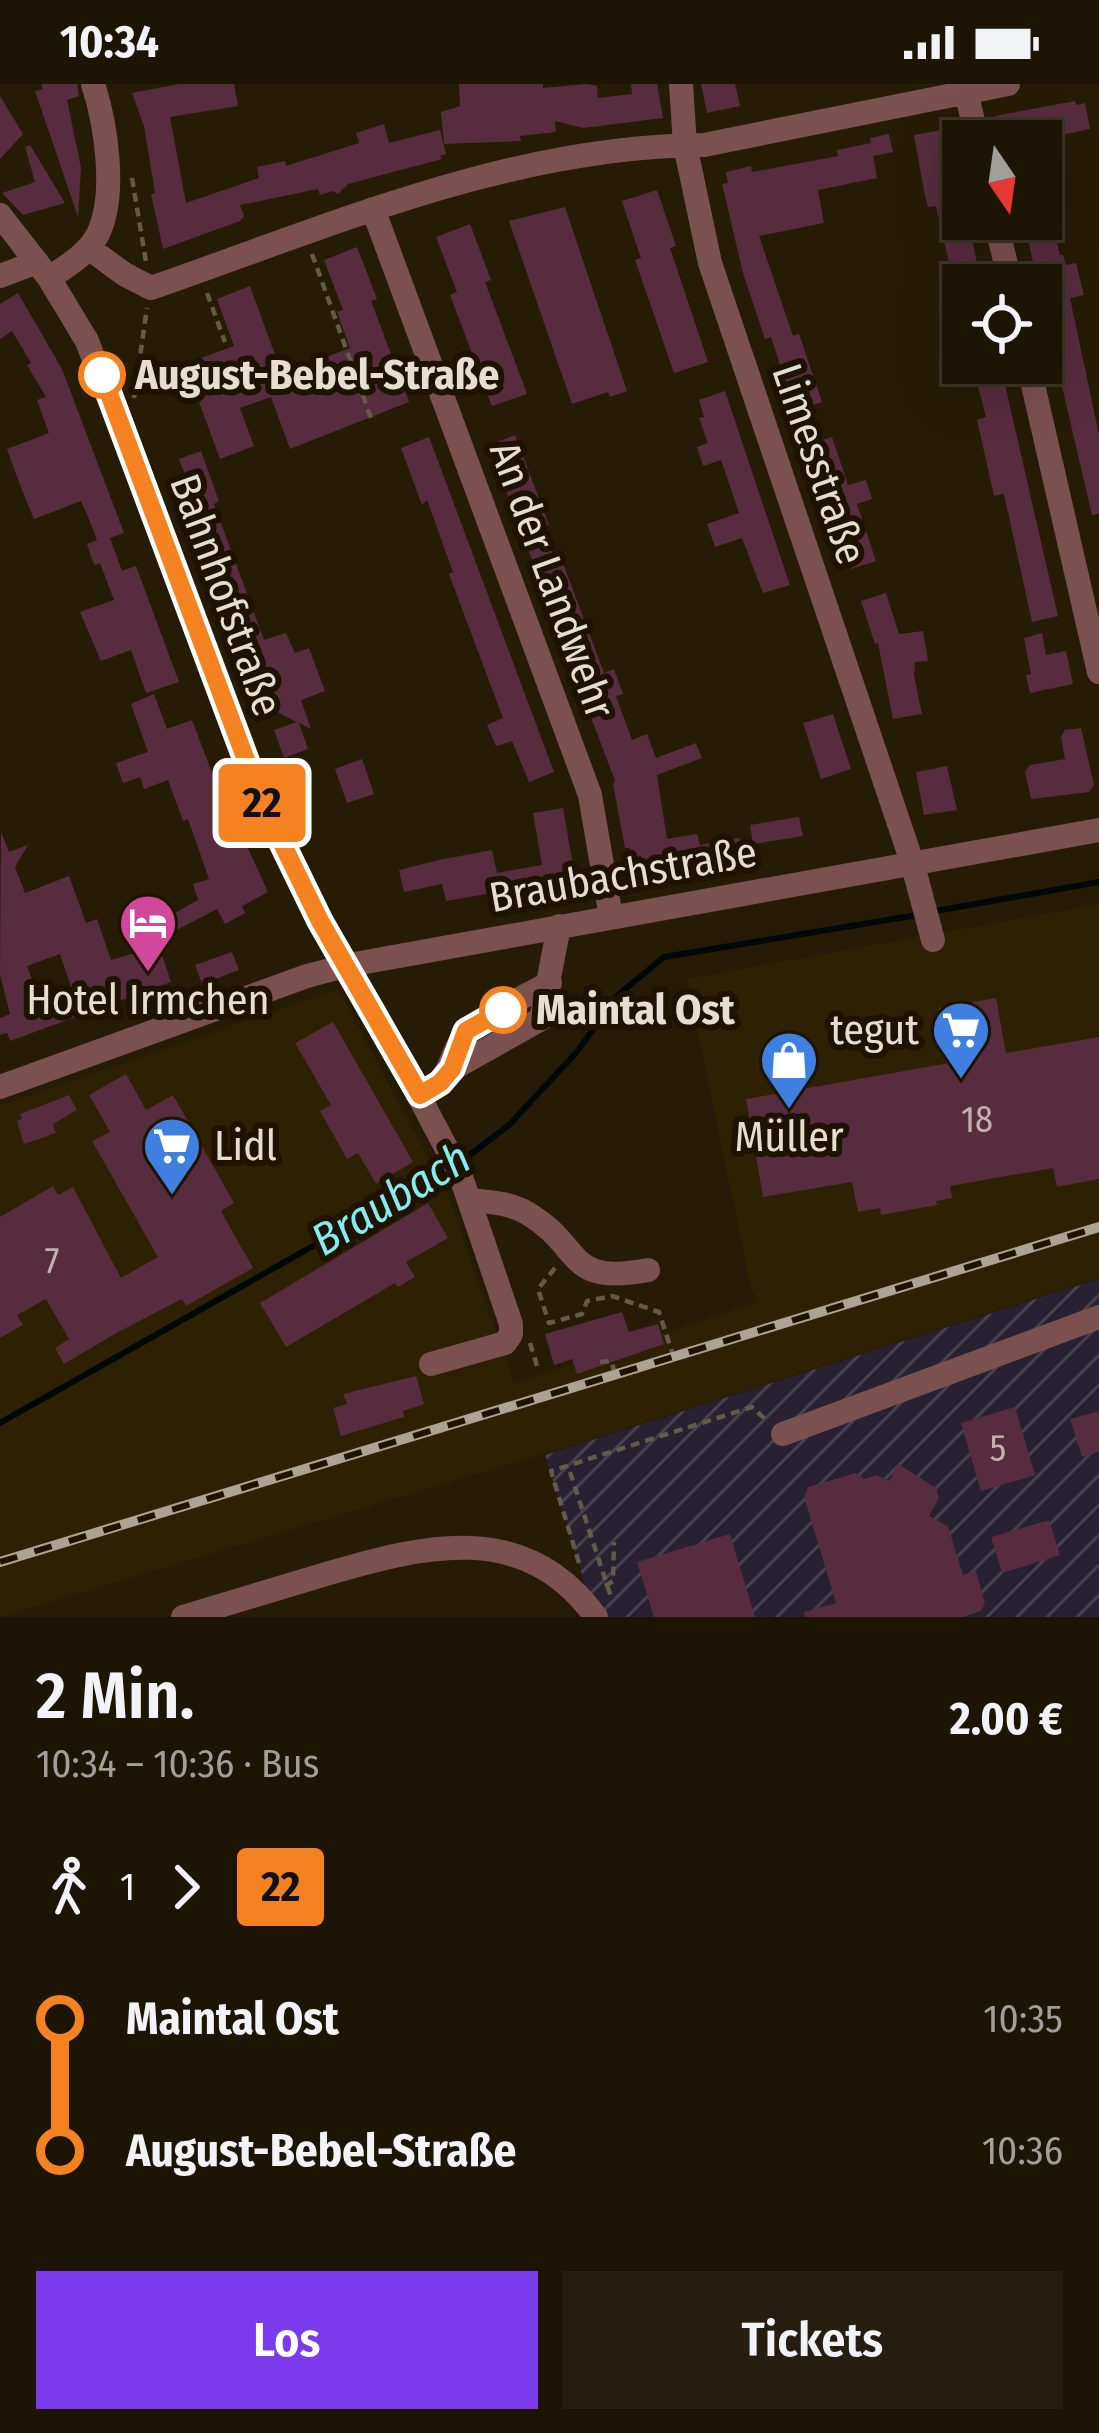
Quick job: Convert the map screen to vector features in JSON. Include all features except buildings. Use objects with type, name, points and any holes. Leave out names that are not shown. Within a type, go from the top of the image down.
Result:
[{"type":"street","points":[[0,276],[43,270],[89,248],[101,224],[107,157],[93,84]]},
{"type":"street","name":"Limesstraße","points":[[681,84],[685,145],[710,263],[912,862]]},
{"type":"street","points":[[89,248],[151,288],[373,209],[522,167],[704,145],[1009,84]]},
{"type":"street","points":[[966,92],[973,120]]},
{"type":"street","name":"An der Landwehr","points":[[373,209],[590,795],[611,917]]},
{"type":"street","name":"Bahnhofstraße","points":[[0,215],[43,270],[87,341],[261,800],[320,921],[420,1095],[471,1199],[511,1334],[505,1343],[431,1364]]},
{"type":"street","points":[[1033,384],[1099,672]]},
{"type":"street","name":"Braubachstraße","points":[[0,1087],[349,965],[1099,830]]},
{"type":"street","points":[[912,862],[933,940]]},
{"type":"street","points":[[420,1095],[452,1069],[466,1031],[550,982],[559,926]]},
{"type":"street","points":[[471,1199],[529,1214],[580,1264],[607,1276],[648,1270]]},
{"type":"street","points":[[783,1434],[1099,1317]]},
{"type":"street","points":[[183,1617],[407,1551],[461,1546],[500,1551],[539,1565],[574,1589],[595,1615]]},
{"type":"path","points":[[131,171],[151,288],[134,407]]},
{"type":"path","points":[[304,232],[371,418]]},
{"type":"path","points":[[199,271],[225,342]]},
{"type":"path","points":[[340,382],[355,376]]},
{"type":"path","points":[[568,1252],[538,1289],[549,1323],[582,1314],[586,1301],[612,1296],[658,1312],[672,1352]]},
{"type":"path","points":[[600,1362],[611,1360],[614,1370]]},
{"type":"path","points":[[582,1573],[551,1471],[752,1408],[783,1434]]},
{"type":"path","points":[[570,1472],[604,1582],[613,1581],[614,1542]]},
{"type":"shaded area","points":[[1099,904],[1099,1278],[586,1441],[0,1617],[0,1106],[338,989],[448,1195],[514,1383],[759,1302],[751,1288],[687,979]]},
{"type":"shaded area","points":[[1099,1279],[1099,1617],[595,1617],[545,1455]]},
{"type":"waterway","name":"Braubach","points":[[930,912],[1099,882]]},
{"type":"waterway","name":"Braubach","points":[[462,1161],[509,1125],[576,1053],[618,995],[664,957],[917,915]]},
{"type":"waterway","name":"Braubach","points":[[0,1423],[451,1168]]},
{"type":"railway","points":[[0,1562],[1099,1227]]},
{"type":"bus line","name":"22","points":[[102,375],[261,800],[320,921],[420,1095],[452,1069],[466,1031],[503,1010]]},
{"type":"place","name":"August-Bebel-Straße","points":[[102,375]]},
{"type":"place","name":"Hotel Irmchen","points":[[148,974]]},
{"type":"place","name":"Maintal Ost","points":[[503,1010]]},
{"type":"place","name":"tegut","points":[[961,1081]]},
{"type":"place","name":"Müller","points":[[789,1111]]},
{"type":"place","name":"Lidl","points":[[172,1197]]}]
